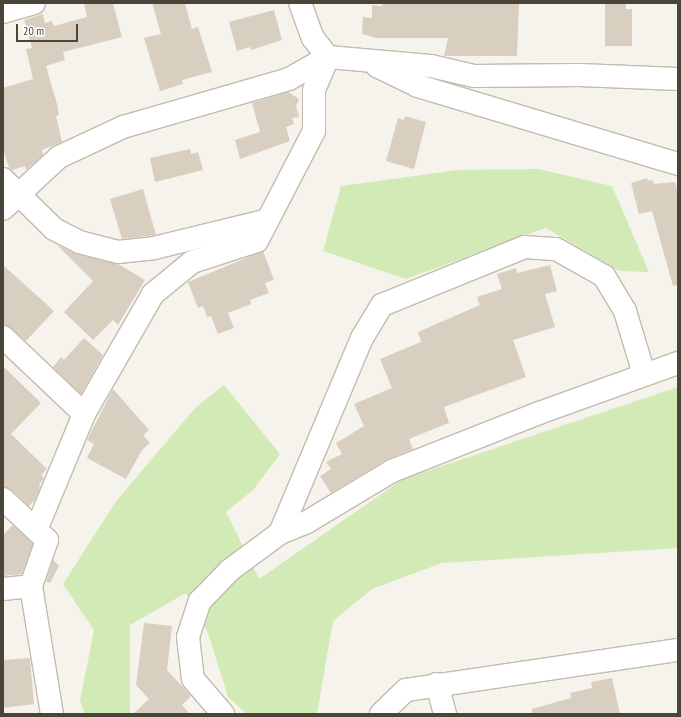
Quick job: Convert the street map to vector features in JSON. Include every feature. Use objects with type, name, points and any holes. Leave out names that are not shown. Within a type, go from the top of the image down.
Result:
[{"type":"street","points":[[3,12],[34,3]]},
{"type":"street","points":[[300,3],[313,38],[328,57]]},
{"type":"street","points":[[36,530],[84,414],[153,294],[192,262],[258,241],[314,131],[314,90],[328,57]]},
{"type":"street","points":[[268,220],[154,248],[118,252],[79,242],[54,229],[8,194],[59,157],[123,127],[289,79],[328,57],[359,58],[431,66],[474,76],[580,75],[678,79]]},
{"type":"street","points":[[359,58],[418,86],[678,164]]},
{"type":"street","points":[[280,533],[362,338],[382,305],[525,247],[556,249],[604,276],[625,312],[644,374]]},
{"type":"street","points":[[3,337],[84,414]]},
{"type":"street","points":[[223,714],[193,679],[188,637],[200,601],[230,570],[280,533],[307,522],[392,471],[644,374],[678,363]]},
{"type":"street","points":[[3,499],[47,540],[31,586],[49,714]]},
{"type":"street","points":[[3,589],[31,586]]},
{"type":"street","points":[[381,714],[406,690],[437,684],[678,650]]},
{"type":"street","points":[[437,684],[445,714]]},
{"type":"green space","points":[[538,169],[612,186],[649,272],[619,271],[546,228],[406,279],[323,251],[341,186],[458,170]]},
{"type":"green space","points":[[224,385],[280,454],[253,490],[226,512],[259,579],[403,479],[678,387],[678,548],[442,563],[372,589],[333,621],[317,714],[247,714],[228,697],[208,633],[186,593],[130,625],[130,714],[85,714],[80,701],[94,630],[63,584],[117,500],[196,407]]},
{"type":"building","points":[[84,3],[113,3],[122,37],[63,52],[65,60],[46,66],[57,104],[59,115],[56,116],[62,142],[42,150],[43,155],[26,170],[25,166],[12,170],[9,168],[3,149],[3,88],[33,79],[26,49],[32,48],[24,20],[43,14],[45,23],[52,21],[54,26],[87,17]]},
{"type":"building","points":[[152,3],[185,3],[192,29],[198,27],[212,72],[182,80],[183,84],[160,91],[144,38],[161,34]]},
{"type":"building","points":[[382,3],[519,3],[517,56],[444,56],[448,38],[377,38],[362,34],[363,17],[372,18],[372,5],[382,6]]},
{"type":"building","points":[[605,3],[626,3],[626,9],[632,9],[632,46],[605,46]]},
{"type":"building","points":[[274,10],[282,40],[251,50],[250,47],[237,51],[229,22]]},
{"type":"building","points":[[288,92],[299,99],[296,106],[299,117],[292,118],[294,124],[286,127],[290,141],[240,159],[235,140],[260,132],[252,103]]},
{"type":"building","points":[[405,116],[426,122],[414,169],[386,161],[398,118],[404,120]]},
{"type":"building","points":[[190,149],[191,154],[198,152],[203,170],[155,182],[150,158]]},
{"type":"building","points":[[647,178],[648,181],[652,180],[654,184],[675,182],[678,194],[678,285],[673,286],[652,211],[639,214],[631,183]]},
{"type":"building","points":[[143,189],[156,235],[122,239],[110,199]]},
{"type":"building","points":[[57,245],[76,254],[118,264],[145,280],[118,325],[113,320],[93,340],[64,312],[93,281]]},
{"type":"building","points":[[263,251],[274,280],[265,283],[269,293],[250,300],[251,304],[228,313],[234,328],[218,334],[211,316],[207,317],[203,306],[198,308],[188,282]]},
{"type":"building","points":[[3,265],[54,311],[26,341],[11,328],[3,325]]},
{"type":"building","points":[[550,265],[557,291],[545,294],[555,327],[513,340],[526,377],[444,407],[449,423],[409,439],[413,449],[386,460],[331,493],[320,476],[331,469],[326,462],[342,454],[336,443],[364,426],[354,404],[392,388],[380,359],[421,342],[418,332],[480,305],[477,297],[502,289],[497,274],[516,268],[517,273]]},
{"type":"building","points":[[84,338],[103,355],[81,394],[53,367],[61,357],[64,360]]},
{"type":"building","points":[[3,366],[41,403],[11,434],[47,469],[41,475],[44,478],[39,485],[40,487],[35,500],[29,506],[12,490],[3,486]]},
{"type":"building","points":[[113,389],[149,430],[143,435],[150,443],[142,450],[126,479],[87,458],[94,444],[87,440]]},
{"type":"building","points":[[13,525],[33,544],[22,574],[3,576],[3,535]]},
{"type":"building","points":[[53,560],[59,566],[50,583],[46,582]]},
{"type":"building","points":[[144,623],[172,626],[167,670],[191,696],[182,705],[190,714],[133,714],[149,699],[136,685]]},
{"type":"building","points":[[30,658],[34,704],[3,708],[3,660]]},
{"type":"building","points":[[612,678],[620,714],[532,714],[532,709],[571,698],[570,693],[592,688],[591,682]]}]
